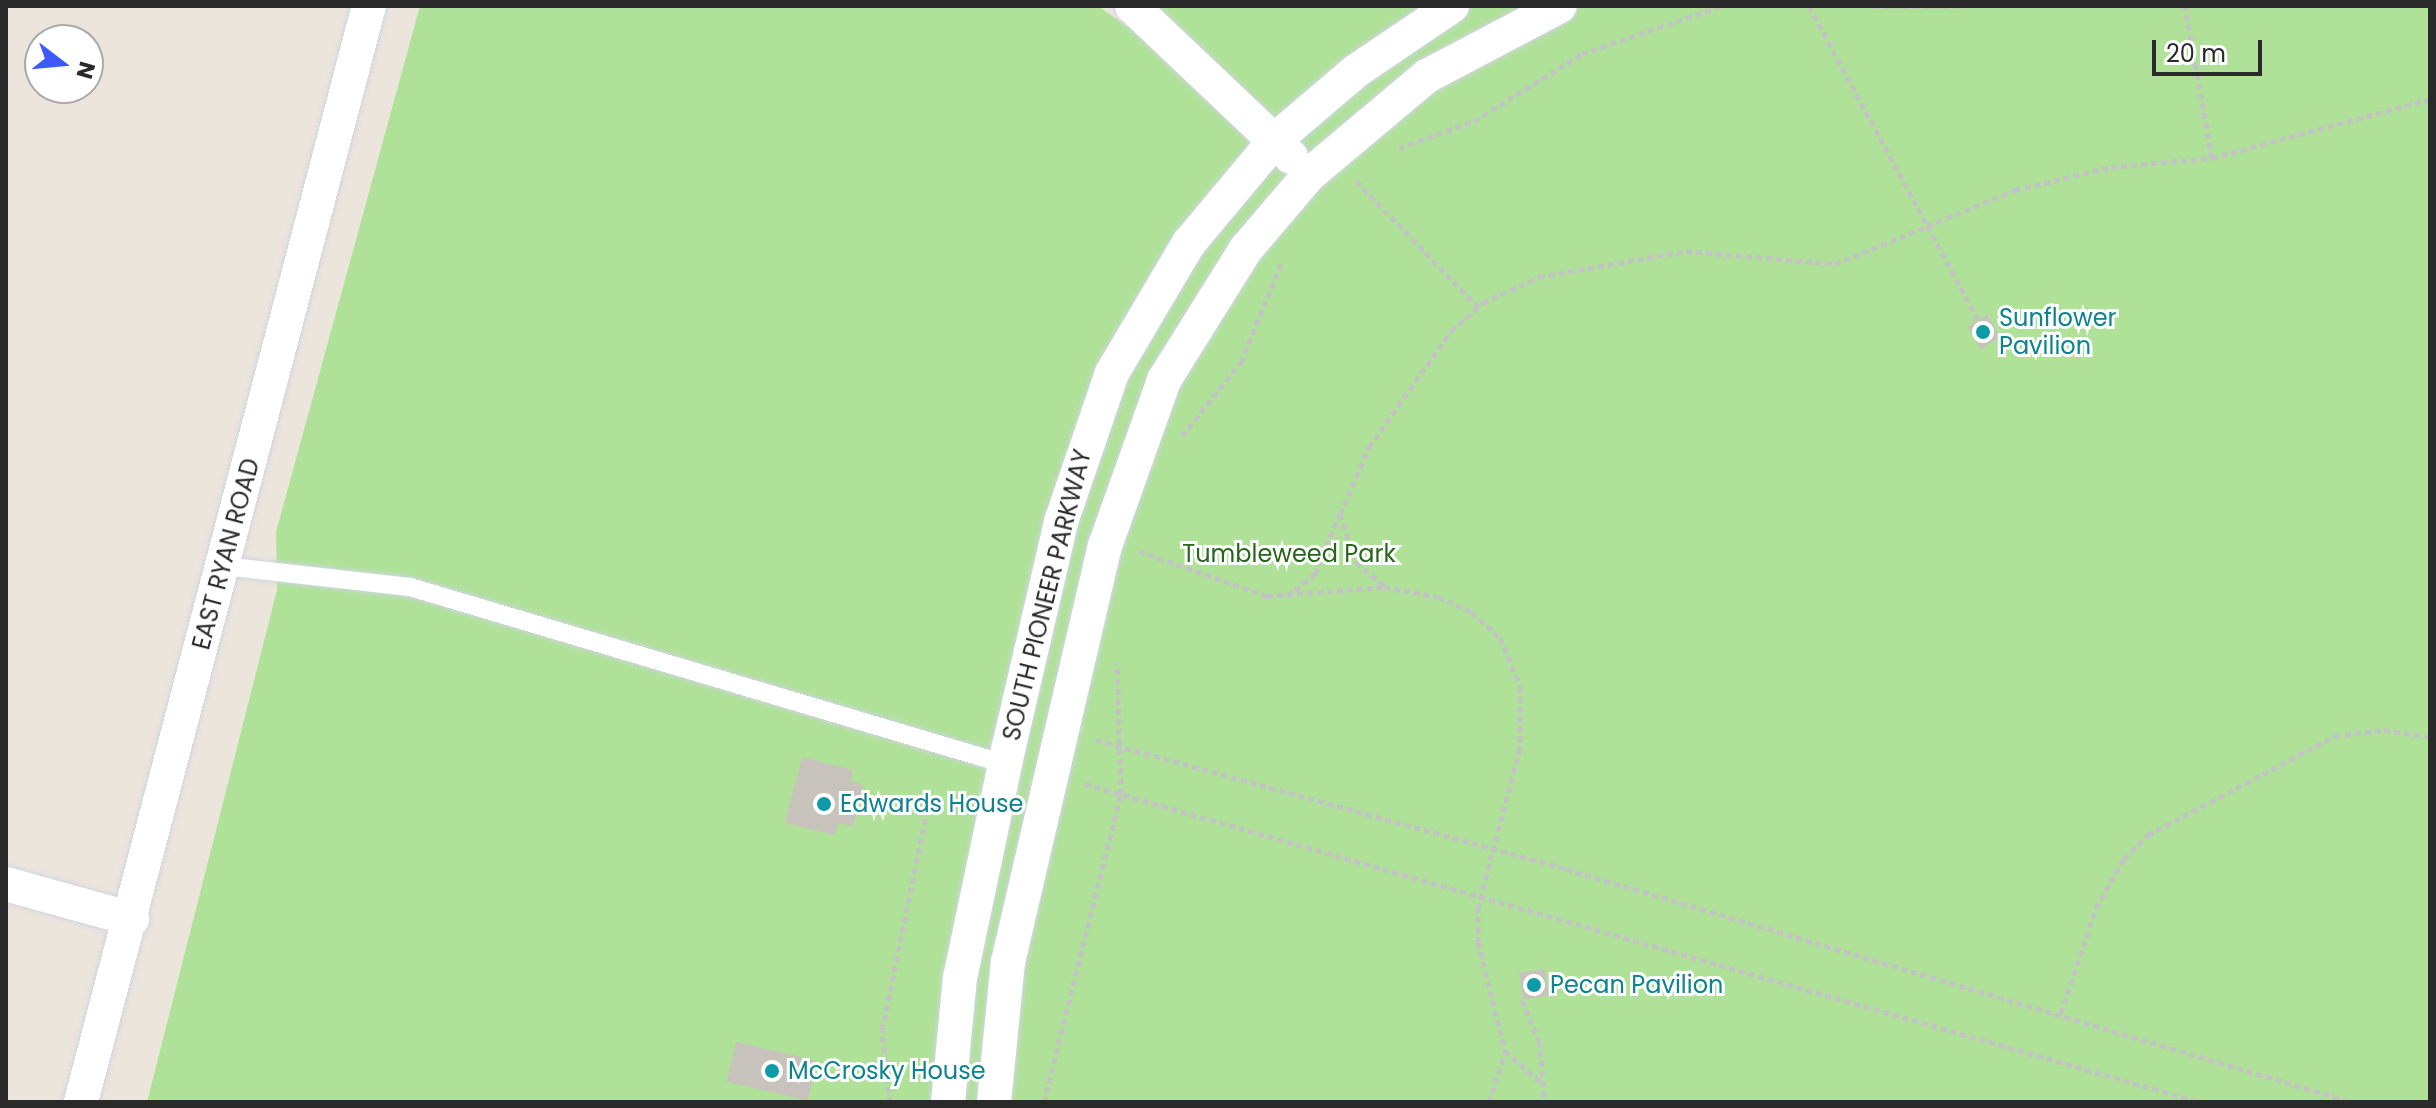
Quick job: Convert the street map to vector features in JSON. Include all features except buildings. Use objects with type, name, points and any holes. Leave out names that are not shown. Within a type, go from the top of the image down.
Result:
[{"type":"street","name":"EAST RYAN ROAD","points":[[81,1102],[132,919],[369,6]]},
{"type":"street","points":[[1132,6],[1309,175]]},
{"type":"street","name":"SOUTH PIONEER PARKWAY","points":[[948,1102],[957,990],[1005,764],[1061,522],[1112,373],[1189,243],[1275,140],[1356,71],[1452,6]]},
{"type":"street","name":"SOUTH PIONEER PARKWAY","points":[[994,1102],[1008,962],[1105,546],[1164,380],[1246,249],[1309,175],[1427,76],[1560,6]]},
{"type":"street","points":[[6,884],[132,919]]},
{"type":"lane","points":[[223,566],[410,587],[1005,764]]},
{"type":"path","points":[[1385,151],[1474,121],[1566,61],[1640,28],[1721,6]]},
{"type":"path","points":[[1809,6],[1978,320]]},
{"type":"path","points":[[1873,6],[1959,6]]},
{"type":"path","points":[[2185,6],[2212,158]]},
{"type":"path","points":[[1284,597],[1315,574],[1340,514],[1402,396],[1478,307],[1563,269],[1686,251],[1809,267],[1865,255],[1991,197],[2077,174],[2212,158],[2430,99]]},
{"type":"path","points":[[1348,173],[1478,307]]},
{"type":"path","points":[[1172,447],[1241,362],[1275,293],[1282,254]]},
{"type":"path","points":[[1340,514],[1356,562],[1384,587]]},
{"type":"path","points":[[1133,536],[1130,550],[1160,553],[1229,589],[1284,597],[1384,587],[1472,612],[1500,638],[1516,668],[1522,707],[1516,773],[1491,849],[1480,897],[1478,942],[1505,1051],[1489,1102]]},
{"type":"path","points":[[1044,1102],[1121,794],[1117,746],[1121,647]]},
{"type":"path","points":[[2061,1013],[2096,908],[2124,859],[2148,835],[2335,736],[2384,730],[2430,737]]},
{"type":"path","points":[[1062,731],[1491,849],[2061,1013],[2352,1102]]},
{"type":"path","points":[[1052,775],[2200,1102]]},
{"type":"path","points":[[890,1102],[882,1030],[930,796]]},
{"type":"path","points":[[1522,1000],[1539,1041],[1545,1102]]},
{"type":"path","points":[[1505,1051],[1545,1086]]},
{"type":"green space","name":"Tumbleweed Park","points":[[420,6],[1098,6],[1132,30],[1155,6],[2430,6],[2430,1102],[147,1102],[277,590],[276,532]]},
{"type":"place","name":"Sunflower Pavilion","points":[[1983,332]]},
{"type":"place","name":"Edwards House","points":[[824,804]]},
{"type":"place","name":"Pecan Pavilion","points":[[1534,985]]},
{"type":"place","name":"McCrosky House","points":[[772,1071]]}]
